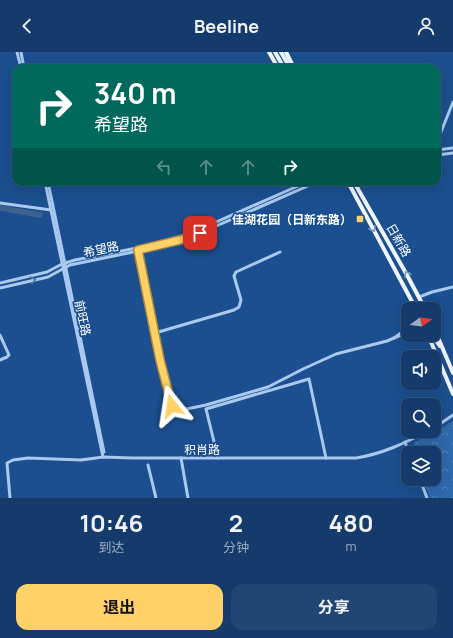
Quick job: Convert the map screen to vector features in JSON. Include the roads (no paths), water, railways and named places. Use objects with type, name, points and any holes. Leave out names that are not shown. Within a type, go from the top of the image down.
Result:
[{"type":"main road","points":[[268,52],[276,64]]},
{"type":"main road","points":[[275,52],[282,64]]},
{"type":"main road","points":[[281,52],[288,64]]},
{"type":"main road","points":[[286,52],[292,64]]},
{"type":"main road","name":"日新路","points":[[350,186],[412,302]]},
{"type":"main road","name":"日新路","points":[[356,186],[422,302]]},
{"type":"main road","points":[[431,342],[453,394]]},
{"type":"main road","points":[[437,342],[446,354]]},
{"type":"main road","points":[[440,342],[453,373]]},
{"type":"street","points":[[17,52],[20,64]]},
{"type":"street","points":[[21,52],[23,64]]},
{"type":"street","points":[[441,132],[453,102]]},
{"type":"street","points":[[441,150],[453,148]]},
{"type":"street","points":[[441,154],[453,152]]},
{"type":"street","name":"前旺路","points":[[46,186],[64,265]]},
{"type":"street","name":"前旺路","points":[[49,186],[104,457]]},
{"type":"street","name":"希望路","points":[[0,283],[47,272],[64,265],[189,234],[298,186]]},
{"type":"street","name":"希望路","points":[[0,288],[48,277],[57,273],[64,265],[180,240],[210,230],[308,186]]},
{"type":"street","points":[[0,203],[51,210]]},
{"type":"street","points":[[138,250],[160,360],[172,406],[178,411],[206,405],[268,387],[336,354],[387,341],[401,335]]},
{"type":"street","points":[[155,333],[234,310],[239,307],[241,300],[234,276],[236,272],[280,252]]},
{"type":"street","points":[[419,297],[432,292],[453,288]]},
{"type":"street","points":[[394,338],[401,333]]},
{"type":"street","points":[[0,335],[9,355],[0,360]]},
{"type":"street","points":[[218,458],[206,409],[309,379],[326,458]]},
{"type":"street","points":[[441,423],[453,415]]},
{"type":"street","name":"积肖路","points":[[10,498],[7,463],[13,460],[28,458],[82,460],[104,457],[356,458],[372,455],[413,438]]},
{"type":"street","points":[[405,442],[406,446]]},
{"type":"street","points":[[181,458],[188,498]]},
{"type":"street","points":[[148,465],[156,498]]},
{"type":"street","points":[[423,486],[427,498]]},
{"type":"waterway","points":[[0,208],[40,215]]},
{"type":"place","name":"佳湖花园（日新东路）","points":[[360,219]]}]
